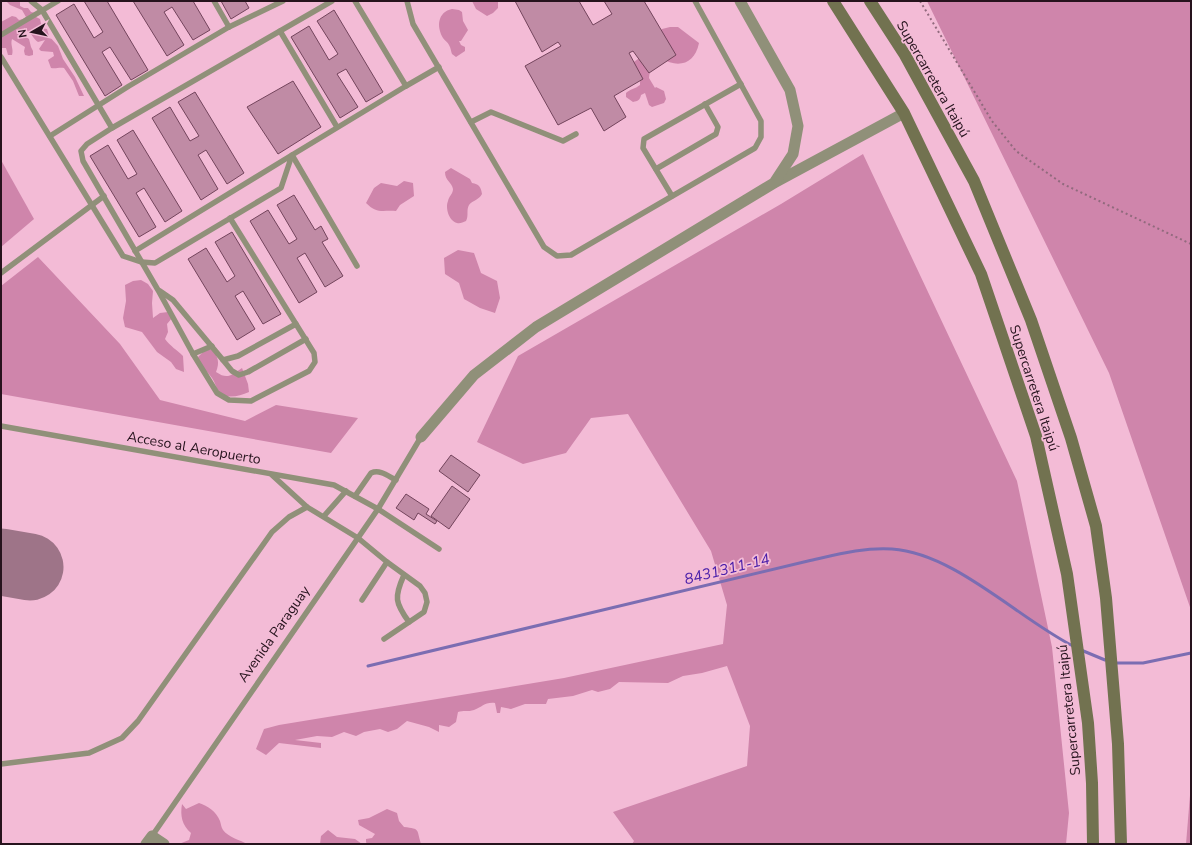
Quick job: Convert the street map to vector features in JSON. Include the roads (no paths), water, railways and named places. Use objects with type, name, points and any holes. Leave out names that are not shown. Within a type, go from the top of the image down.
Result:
[{"type":"street","points":[[740,1],[790,90],[798,126],[793,154],[774,183]]},
{"type":"street","points":[[824,1],[868,56]]},
{"type":"street","name":"Supercarretera Itaipú","points":[[832,1],[904,113],[981,274],[1036,436],[1067,574],[1088,723],[1092,783],[1093,844]]},
{"type":"street","name":"Supercarretera Itaipú","points":[[870,1],[905,55],[974,181],[1031,320],[1071,438],[1096,526],[1106,598],[1118,744],[1121,844]]},
{"type":"street","points":[[421,437],[474,375],[536,327],[774,183],[904,113]]},
{"type":"street","points":[[149,840],[164,844]]},
{"type":"lane","points":[[31,1],[42,10],[112,128]]},
{"type":"lane","points":[[1,36],[58,1]]},
{"type":"lane","points":[[214,1],[229,27]]},
{"type":"lane","points":[[50,136],[129,86],[229,27],[283,1]]},
{"type":"lane","points":[[230,218],[306,339],[314,353],[315,362],[310,371],[250,401],[230,400],[217,394],[84,161],[81,152],[87,144],[112,128],[332,1]]},
{"type":"lane","points":[[355,1],[406,86]]},
{"type":"lane","points":[[407,1],[413,24],[544,247],[557,256],[571,255],[755,148],[761,137],[761,121],[695,1]]},
{"type":"lane","points":[[280,31],[337,128]]},
{"type":"lane","points":[[1,57],[123,256],[141,262],[155,263],[281,188],[292,155]]},
{"type":"lane","points":[[135,251],[439,67]]},
{"type":"lane","points":[[672,196],[643,148],[644,139],[741,84]]},
{"type":"lane","points":[[656,169],[716,134],[718,127],[705,104]]},
{"type":"lane","points":[[471,122],[491,112],[563,141],[576,134]]},
{"type":"lane","points":[[292,155],[357,266]]},
{"type":"lane","points":[[1,274],[104,196]]},
{"type":"lane","points":[[158,290],[173,300],[232,371],[239,375],[248,372],[306,339]]},
{"type":"lane","points":[[223,360],[238,356],[296,324]]},
{"type":"lane","points":[[193,354],[212,346]]},
{"type":"lane","name":"Acceso al Aeropuerto","points":[[1,426],[334,485],[378,509],[439,549]]},
{"type":"lane","name":"Avenida Paraguay","points":[[149,840],[378,509],[421,437]]},
{"type":"lane","points":[[355,496],[371,473],[380,472],[396,480]]},
{"type":"lane","points":[[272,474],[307,507],[358,538],[404,575],[412,579],[425,593],[427,602],[424,612],[384,639]]},
{"type":"lane","points":[[324,516],[346,491]]},
{"type":"lane","points":[[1,764],[89,753],[122,738],[138,722],[272,532],[289,517],[307,507]]},
{"type":"lane","points":[[362,600],[387,562]]},
{"type":"lane","points":[[404,575],[397,590],[396,596],[401,610],[409,622]]},
{"type":"waterway","name":"8431311-14","points":[[368,666],[808,561],[871,549],[892,549],[915,553],[939,562],[985,588],[1030,620],[1073,646]]},
{"type":"waterway","name":"8431311-14","points":[[1081,650],[1105,660]]},
{"type":"waterway","name":"8431311-14","points":[[1117,663],[1143,663],[1191,653]]}]
